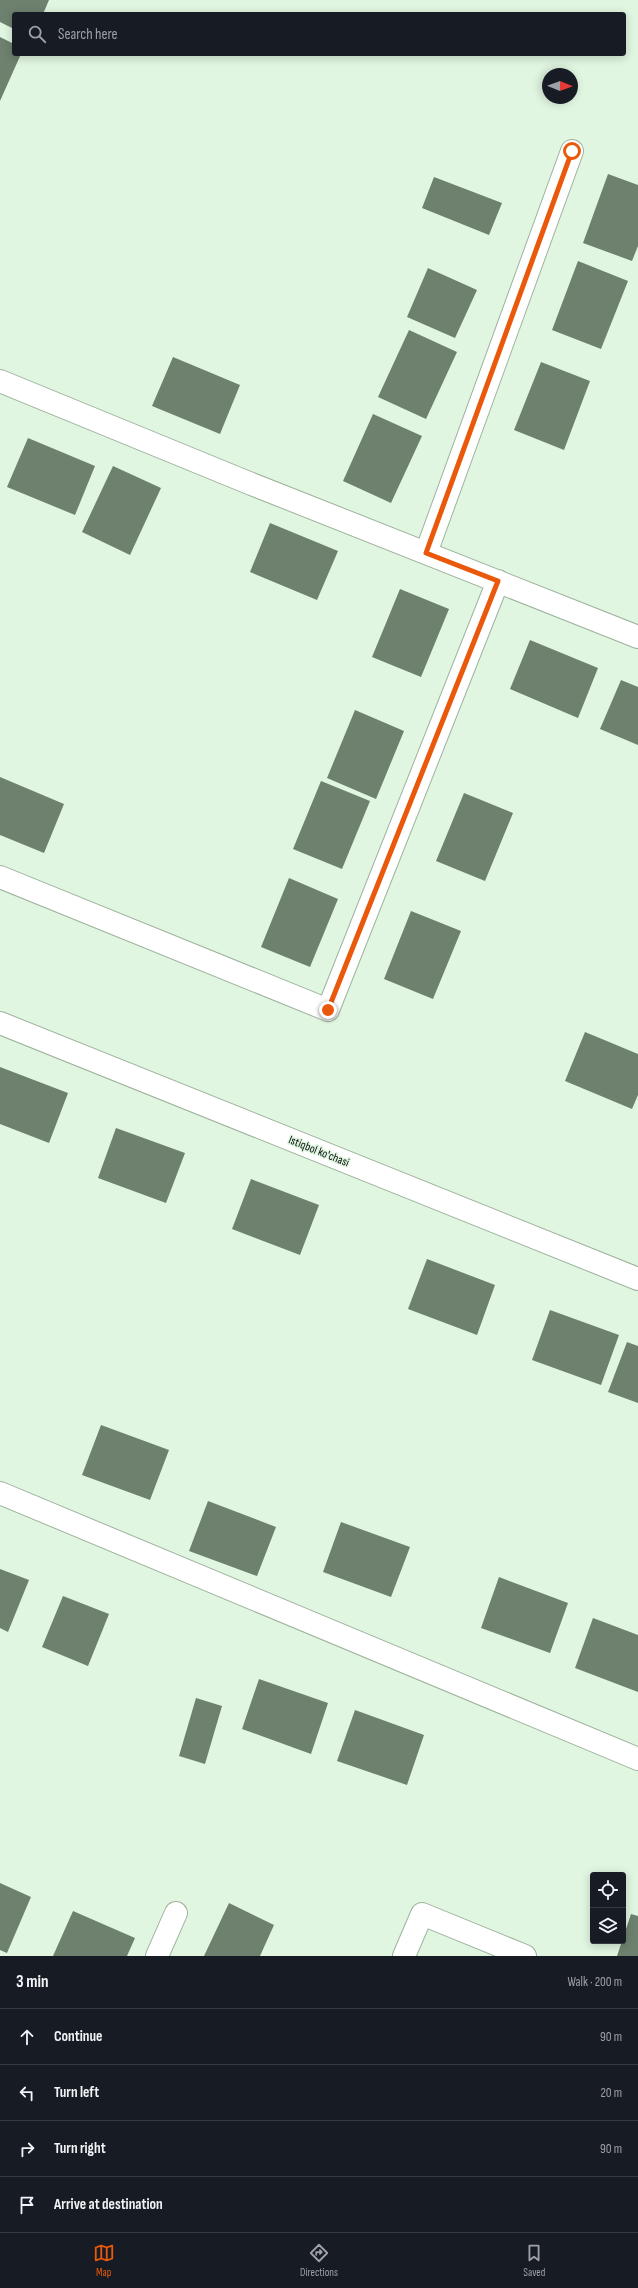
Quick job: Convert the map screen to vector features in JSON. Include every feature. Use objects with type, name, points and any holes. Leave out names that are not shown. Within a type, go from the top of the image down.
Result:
[{"type":"street","points":[[426,553],[572,151]]},
{"type":"street","points":[[0,381],[426,553],[638,636]]},
{"type":"street","points":[[0,877],[328,1010],[498,581]]},
{"type":"street","name":"Istiqbol ko'chasi","points":[[0,1023],[638,1279]]},
{"type":"street","points":[[0,1493],[638,1759]]},
{"type":"street","points":[[157,1956],[176,1913]]},
{"type":"street","points":[[404,1956],[422,1914],[525,1956]]},
{"type":"building","points":[[0,0],[49,0],[44,12],[12,12],[12,28],[0,22]]},
{"type":"building","points":[[0,37],[12,43],[12,56],[20,56],[0,101]]},
{"type":"building","points":[[608,174],[638,185],[638,246],[632,261],[583,243]]},
{"type":"building","points":[[434,177],[502,203],[489,235],[422,208]]},
{"type":"building","points":[[578,261],[628,281],[601,349],[552,330]]},
{"type":"building","points":[[428,268],[477,290],[455,338],[407,317]]},
{"type":"building","points":[[409,330],[457,352],[426,419],[378,397]]},
{"type":"building","points":[[173,357],[240,385],[220,434],[152,406]]},
{"type":"building","points":[[541,362],[590,381],[564,450],[514,430]]},
{"type":"building","points":[[373,414],[422,436],[391,503],[343,481]]},
{"type":"building","points":[[28,438],[95,466],[75,515],[7,487]]},
{"type":"building","points":[[113,466],[161,488],[130,555],[82,532]]},
{"type":"building","points":[[270,523],[338,551],[317,600],[250,572]]},
{"type":"building","points":[[400,589],[449,609],[421,677],[372,657]]},
{"type":"building","points":[[530,640],[598,668],[578,718],[510,689]]},
{"type":"building","points":[[621,680],[638,687],[638,745],[600,729]]},
{"type":"building","points":[[355,710],[404,731],[376,799],[327,778]]},
{"type":"building","points":[[0,777],[64,804],[44,853],[0,835]]},
{"type":"building","points":[[321,781],[370,801],[342,869],[293,849]]},
{"type":"building","points":[[464,793],[513,813],[485,881],[436,861]]},
{"type":"building","points":[[289,878],[338,899],[310,967],[261,947]]},
{"type":"building","points":[[411,911],[461,931],[433,999],[384,979]]},
{"type":"building","points":[[585,1032],[638,1054],[638,1095],[632,1109],[565,1081]]},
{"type":"building","points":[[0,1067],[68,1093],[49,1143],[0,1124]]},
{"type":"building","points":[[116,1128],[185,1153],[166,1203],[98,1178]]},
{"type":"building","points":[[251,1179],[319,1205],[300,1255],[232,1229]]},
{"type":"building","points":[[427,1259],[495,1285],[477,1335],[408,1309]]},
{"type":"building","points":[[550,1310],[619,1335],[601,1385],[532,1360]]},
{"type":"building","points":[[627,1342],[638,1346],[638,1403],[608,1392]]},
{"type":"building","points":[[101,1425],[169,1450],[150,1500],[82,1475]]},
{"type":"building","points":[[208,1501],[276,1527],[257,1576],[189,1551]]},
{"type":"building","points":[[341,1522],[410,1547],[391,1597],[323,1572]]},
{"type":"building","points":[[0,1569],[29,1580],[8,1632],[0,1628]]},
{"type":"building","points":[[499,1577],[568,1603],[550,1653],[481,1628]]},
{"type":"building","points":[[63,1596],[109,1614],[88,1666],[42,1647]]},
{"type":"building","points":[[593,1618],[638,1635],[638,1692],[575,1668]]},
{"type":"building","points":[[259,1679],[328,1703],[311,1754],[242,1729]]},
{"type":"building","points":[[196,1698],[222,1706],[205,1764],[179,1756]]},
{"type":"building","points":[[355,1710],[424,1735],[407,1785],[337,1761]]},
{"type":"building","points":[[0,1883],[31,1897],[7,1953],[0,1950]]},
{"type":"building","points":[[229,1903],[274,1925],[260,1956],[204,1956]]},
{"type":"building","points":[[73,1911],[135,1938],[127,1956],[53,1956]]},
{"type":"building","points":[[631,1914],[638,1916],[638,1956],[617,1956],[621,1944],[626,1944],[626,1929]]},
{"type":"route","points":[[328,1010],[498,581],[426,553],[572,151]]}]
